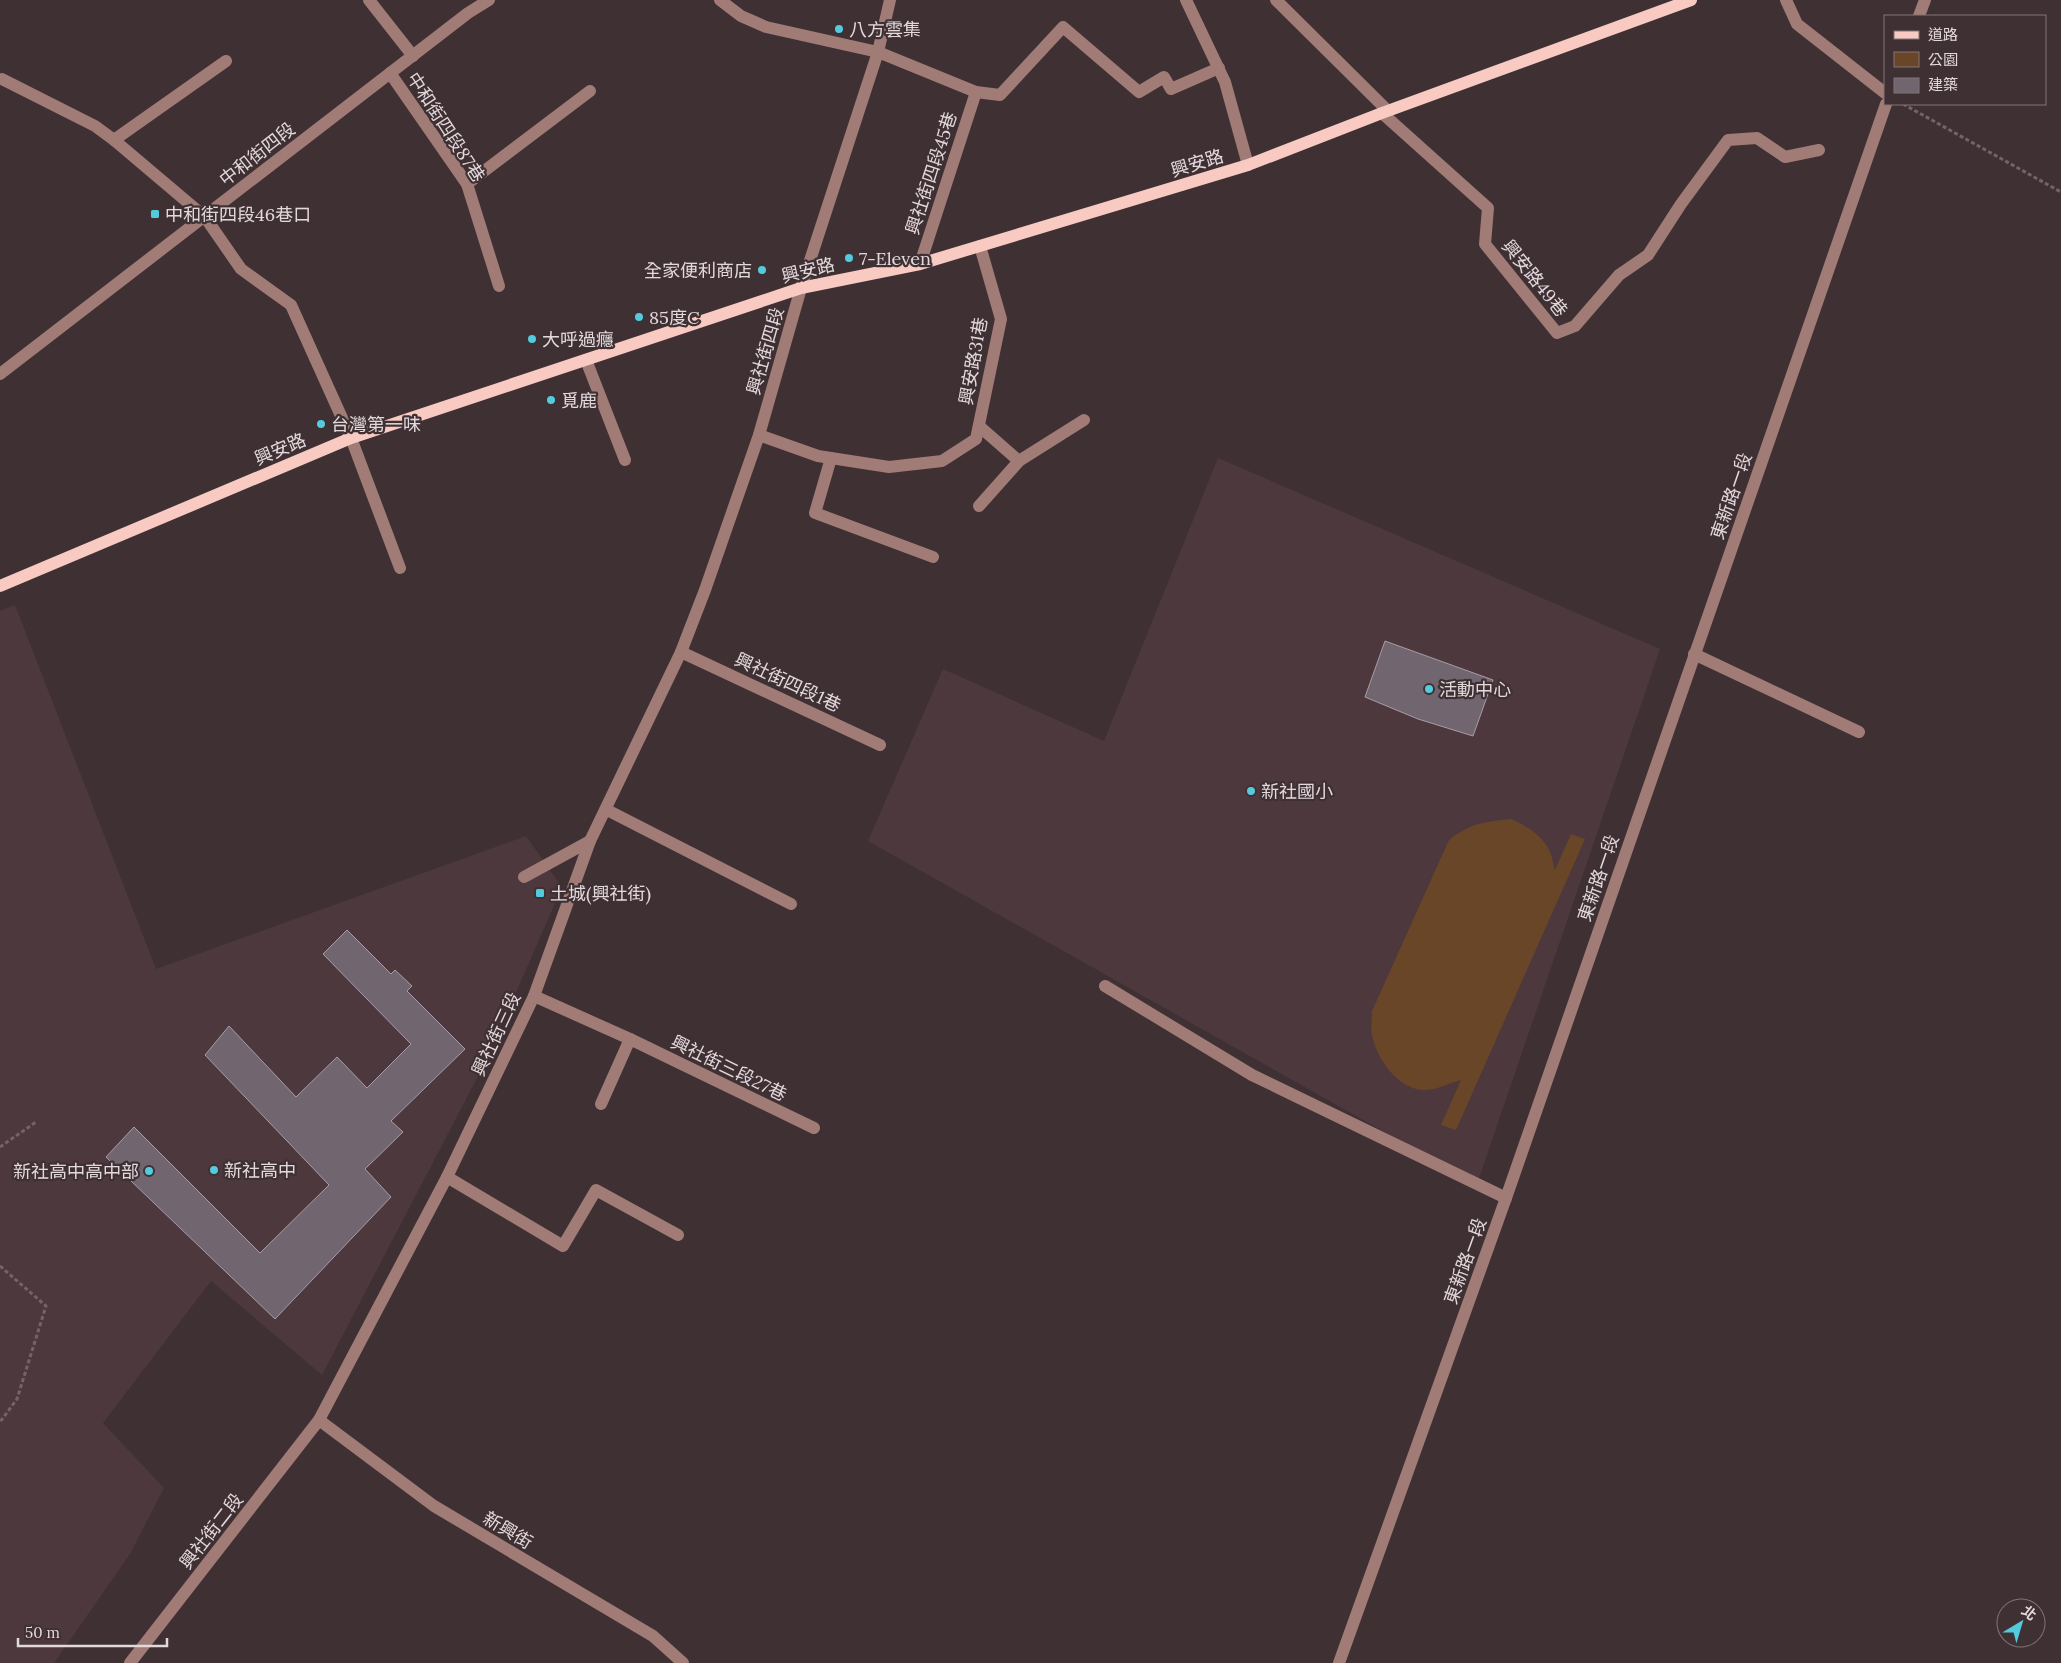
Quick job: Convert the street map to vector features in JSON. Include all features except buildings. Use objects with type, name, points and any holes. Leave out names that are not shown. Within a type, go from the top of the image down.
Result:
[{"type":"main road","name":"興安路","points":[[0,586],[352,438],[801,288],[920,264],[1248,165],[1385,112],[1691,0]]},
{"type":"street","points":[[369,0],[413,56]]},
{"type":"street","name":"中和街四段","points":[[0,374],[468,13],[489,0]]},
{"type":"street","points":[[720,0],[741,16],[766,27],[878,52],[976,92],[1000,95],[1063,27],[1139,92],[1164,77],[1171,89],[1219,68]]},
{"type":"street","name":"興社街四段","points":[[681,652],[760,435],[801,288],[878,52],[890,0]]},
{"type":"street","points":[[1186,0],[1226,82],[1248,165]]},
{"type":"street","points":[[1276,0],[1385,112]]},
{"type":"street","points":[[1786,0],[1797,24],[1884,92]]},
{"type":"street","points":[[1919,15],[1925,0]]},
{"type":"street","points":[[114,140],[226,61]]},
{"type":"street","name":"中和街四段87巷","points":[[390,73],[467,184],[499,286]]},
{"type":"street","points":[[2,80],[95,126],[114,140],[205,217],[242,269],[291,305],[352,438],[400,568]]},
{"type":"street","points":[[467,184],[590,90]]},
{"type":"street","name":"興社街四段45巷","points":[[920,264],[976,92]]},
{"type":"street","name":"東新路一段","points":[[1339,1663],[1506,1198],[1886,105]]},
{"type":"street","name":"興安路49巷","points":[[1385,112],[1488,208],[1485,244],[1557,333],[1576,326],[1619,275],[1648,255],[1681,204],[1728,140],[1757,138],[1785,157],[1819,150]]},
{"type":"street","name":"興安路31巷","points":[[760,435],[818,456],[889,467],[942,461],[976,439],[1001,319],[980,246]]},
{"type":"street","points":[[586,360],[625,460]]},
{"type":"street","points":[[979,506],[1019,461],[1084,420]]},
{"type":"street","name":"興安路31巷","points":[[979,426],[1019,461]]},
{"type":"street","points":[[831,458],[815,513],[933,557]]},
{"type":"street","name":"興社街四段1巷","points":[[681,652],[880,744]]},
{"type":"street","name":"興社街三段","points":[[319,1420],[447,1177],[534,996],[590,842],[607,810],[681,652]]},
{"type":"street","points":[[1694,654],[1859,732]]},
{"type":"street","points":[[607,810],[791,904]]},
{"type":"street","points":[[524,877],[590,842]]},
{"type":"street","points":[[1105,986],[1252,1075],[1506,1198]]},
{"type":"street","name":"興社街三段27巷","points":[[534,996],[630,1039],[814,1128]]},
{"type":"street","points":[[601,1104],[630,1039]]},
{"type":"street","points":[[447,1177],[563,1246],[596,1190],[678,1236]]},
{"type":"street","name":"興社街二段","points":[[130,1663],[319,1420]]},
{"type":"street","name":"新興街","points":[[319,1420],[434,1506],[653,1636],[683,1663]]},
{"type":"path","points":[[1905,105],[2061,192]]},
{"type":"path","points":[[0,1147],[36,1122]]},
{"type":"path","points":[[0,1266],[46,1306],[17,1399],[0,1422]]},
{"type":"shaded area","name":"新社國小","points":[[1218,458],[1660,649],[1477,1184],[868,841],[943,669],[1104,741]]},
{"type":"shaded area","name":"新社高中","points":[[15,605],[156,969],[526,836],[562,887],[487,1059],[322,1375],[211,1281],[103,1423],[164,1488],[130,1554],[54,1663],[0,1663],[0,611]]},
{"type":"green space","points":[[1511,819],[1527,827],[1541,838],[1549,850],[1555,870],[1571,834],[1585,839],[1456,1130],[1441,1125],[1461,1080],[1437,1088],[1422,1090],[1413,1088],[1397,1079],[1379,1056],[1372,1036],[1372,1011],[1449,840],[1464,830],[1478,824]]},
{"type":"place","name":"八方雲集","points":[[839,29]]},
{"type":"place","name":"中和街四段46巷口","points":[[155,214]]},
{"type":"place","name":"7-Eleven","points":[[849,258]]},
{"type":"place","name":"全家便利商店","points":[[762,270]]},
{"type":"place","name":"85度C","points":[[639,317]]},
{"type":"place","name":"大呼過癮","points":[[532,339]]},
{"type":"place","name":"覓鹿","points":[[551,400]]},
{"type":"place","name":"台灣第一味","points":[[321,424]]},
{"type":"place","name":"活動中心","points":[[1429,689]]},
{"type":"place","name":"新社國小","points":[[1251,791]]},
{"type":"place","name":"土城(興社街)","points":[[540,893]]},
{"type":"place","name":"新社高中","points":[[214,1170]]},
{"type":"place","name":"新社高中高中部","points":[[149,1171]]}]
